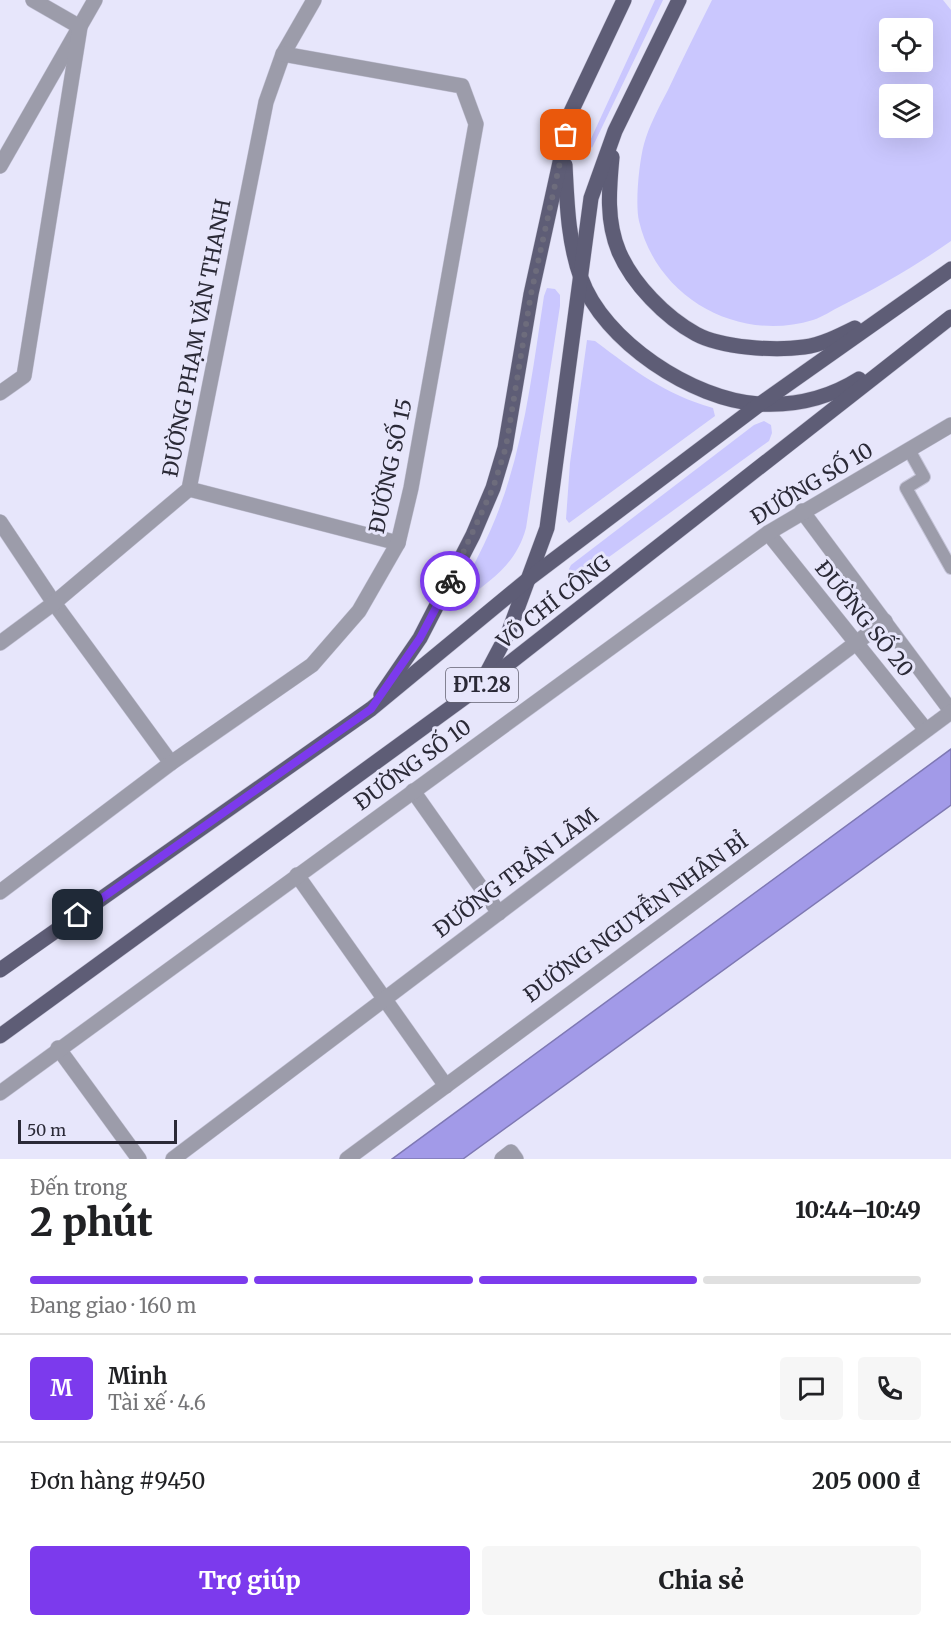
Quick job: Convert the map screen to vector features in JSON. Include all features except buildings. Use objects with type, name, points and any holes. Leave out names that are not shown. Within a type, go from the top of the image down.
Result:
[{"type":"main road","points":[[371,709],[420,638],[473,536],[493,488],[506,447],[531,294],[571,112],[624,0]]},
{"type":"main road","points":[[479,687],[509,631],[531,577],[547,528],[591,198],[615,131],[679,0]]},
{"type":"main road","points":[[571,112],[564,158],[568,223],[581,279],[601,315],[624,341],[655,364],[712,393],[760,404],[810,401],[847,386],[925,337]]},
{"type":"main road","points":[[615,131],[607,201],[619,251],[638,281],[663,312],[697,335],[726,343],[774,349],[806,347],[838,337],[903,304]]},
{"type":"main road","name":"ĐT.28","points":[[903,304],[951,269]]},
{"type":"main road","name":"VÕ CHÍ CÔNG","points":[[0,970],[371,709],[531,577],[760,404],[903,304]]},
{"type":"main road","name":"VÕ CHÍ CÔNG","points":[[0,1036],[479,687],[951,317]]},
{"type":"street","points":[[33,0],[80,27]]},
{"type":"street","points":[[0,166],[95,0]]},
{"type":"street","name":"ĐƯỜNG PHẠM VĂN THANH","points":[[0,643],[54,603],[189,489],[266,102],[283,54],[314,0]]},
{"type":"street","points":[[0,393],[24,376],[80,27]]},
{"type":"street","name":"ĐƯỜNG SỐ 15","points":[[0,892],[171,763],[312,665],[359,611],[398,543],[411,488],[476,124],[462,87],[283,54]]},
{"type":"street","name":"ĐƯỜNG SỐ 10","points":[[0,1093],[58,1048],[768,533],[951,425]]},
{"type":"street","points":[[189,489],[398,543]]},
{"type":"street","name":"ĐƯỜNG SỐ 20","points":[[802,511],[951,711]]},
{"type":"street","points":[[0,522],[54,603],[171,763]]},
{"type":"street","name":"ĐƯỜNG SỐ 20","points":[[768,533],[926,730]]},
{"type":"street","name":"ĐƯỜNG TRẦN LÃM","points":[[173,1159],[885,621]]},
{"type":"street","name":"ĐƯỜNG NGUYỄN NHÂN BỈ","points":[[347,1159],[951,711]]},
{"type":"street","points":[[413,791],[499,913]]},
{"type":"street","points":[[297,875],[446,1086]]},
{"type":"street","points":[[58,1048],[139,1159]]},
{"type":"lane","points":[[909,450],[924,477],[906,488],[951,568]]},
{"type":"shaded area","points":[[655,0],[663,0],[592,148],[589,143]]},
{"type":"shaded area","points":[[712,0],[943,0],[951,10],[951,241],[898,275],[813,320],[785,326],[757,325],[730,319],[705,308],[682,292],[663,272],[649,248],[639,221],[637,204],[642,152],[658,110]]},
{"type":"shaded area","points":[[547,288],[555,289],[560,295],[560,306],[526,528],[516,551],[503,569],[467,599],[460,597],[460,591],[491,529],[519,444]]},
{"type":"shaded area","points":[[587,340],[595,341],[637,372],[665,389],[713,408],[715,416],[569,523],[566,519],[570,463]]},
{"type":"shaded area","points":[[764,421],[771,425],[772,433],[769,441],[580,578],[571,574],[569,569],[571,565],[754,425]]},
{"type":"shaded area","points":[[951,749],[951,805],[463,1159],[392,1159]]},
{"type":"way so far","points":[[450,581],[473,536],[493,488],[506,447],[531,294],[566,135]]},
{"type":"route","points":[[78,915],[371,709],[420,638],[450,581]]}]
